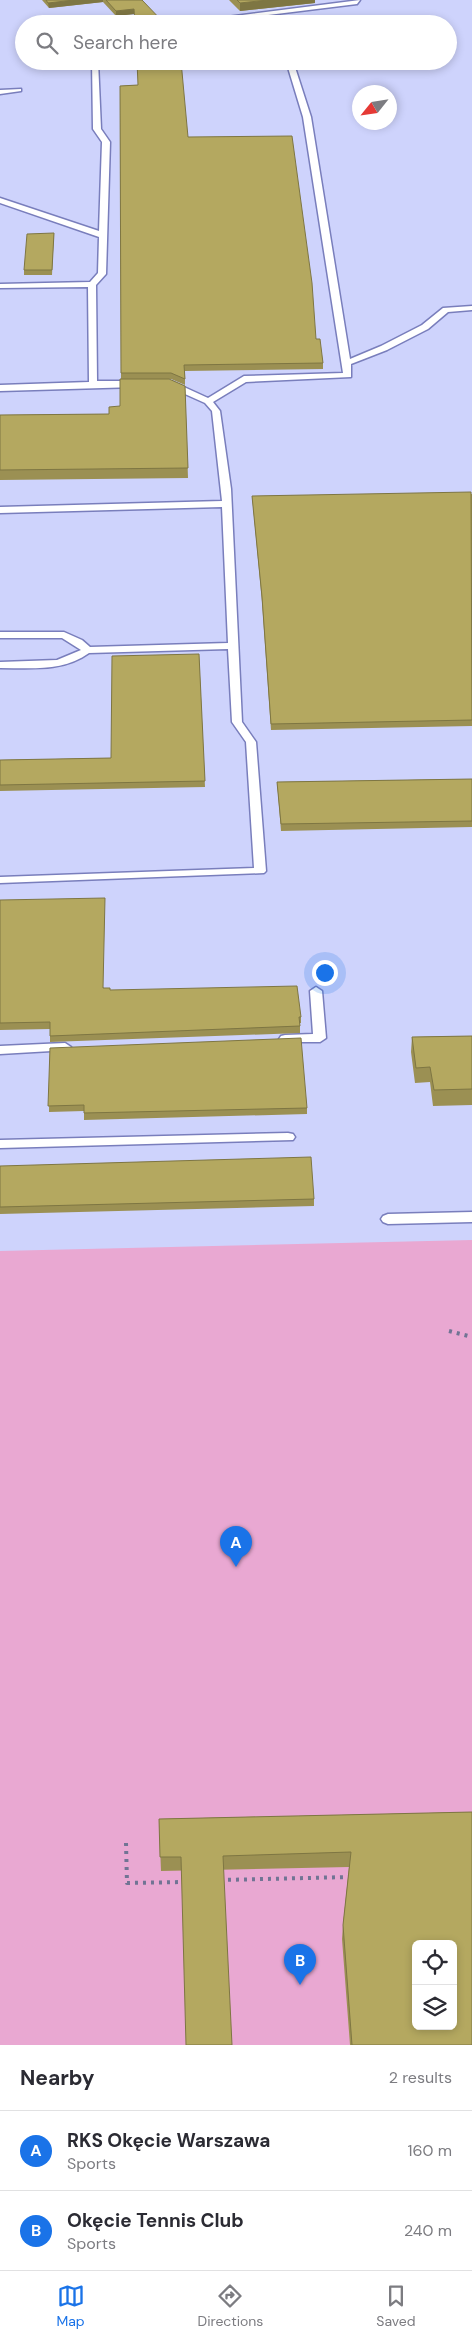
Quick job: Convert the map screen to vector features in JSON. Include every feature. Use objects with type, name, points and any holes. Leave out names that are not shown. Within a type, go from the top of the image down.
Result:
[{"type":"lane","points":[[280,15],[357,2],[357,0]]},
{"type":"lane","points":[[0,286],[92,284],[102,274],[106,142],[97,129],[95,70]]},
{"type":"lane","points":[[208,401],[244,379],[348,375],[307,117],[292,70]]},
{"type":"lane","points":[[0,92],[19,90]]},
{"type":"lane","points":[[0,200],[102,235]]},
{"type":"lane","points":[[92,284],[93,384]]},
{"type":"lane","points":[[346,363],[384,348],[424,327],[446,310],[472,308]]},
{"type":"lane","points":[[0,388],[93,384],[170,384],[208,401],[216,411],[227,504],[237,722],[251,742],[260,870],[0,880]]},
{"type":"lane","points":[[0,510],[227,504]]},
{"type":"lane","points":[[0,635],[64,635],[88,650]]},
{"type":"lane","points":[[0,665],[62,663],[79,657],[88,650],[233,646]]},
{"type":"lane","points":[[272,1040],[320,1038],[316,991]]},
{"type":"lane","points":[[0,1050],[78,1047]]},
{"type":"lane","points":[[0,1144],[288,1137]]},
{"type":"lane","points":[[388,1219],[472,1217]]},
{"type":"path","points":[[449,1331],[472,1336]]},
{"type":"path","points":[[126,1843],[127,1883],[186,1882]]},
{"type":"path","points":[[216,1881],[354,1876]]},
{"type":"shaded area","points":[[472,1240],[472,2045],[0,2045],[0,1251]]},
{"type":"building","points":[[46,0],[74,0],[48,3]]},
{"type":"building","points":[[106,0],[142,0],[156,15],[134,15],[134,9],[116,11]]},
{"type":"building","points":[[237,0],[268,0],[240,3]]},
{"type":"building","points":[[137,70],[182,70],[188,137],[292,136],[312,283],[316,339],[320,339],[323,363],[184,365],[185,379],[171,373],[121,373],[120,86],[138,85]]},
{"type":"building","points":[[54,233],[52,270],[24,270],[27,234]]},
{"type":"building","points":[[120,379],[169,379],[185,386],[188,468],[0,470],[0,415],[109,414],[109,407],[120,406]]},
{"type":"building","points":[[471,492],[472,720],[271,724],[262,597],[252,496]]},
{"type":"building","points":[[199,654],[205,781],[0,785],[0,760],[111,758],[112,656]]},
{"type":"building","points":[[472,779],[472,821],[281,824],[277,782]]},
{"type":"building","points":[[105,898],[103,988],[110,988],[110,990],[297,986],[301,1017],[299,1017],[300,1026],[50,1036],[50,1022],[0,1023],[0,900]]},
{"type":"building","points":[[472,1036],[472,1089],[434,1090],[430,1067],[416,1068],[412,1037]]},
{"type":"building","points":[[301,1038],[307,1108],[84,1113],[84,1105],[48,1106],[50,1048]]},
{"type":"building","points":[[311,1157],[314,1199],[0,1207],[0,1166]]},
{"type":"building","points":[[472,1812],[472,2045],[352,2045],[343,1925],[351,1852],[223,1856],[232,2045],[186,2045],[181,1857],[160,1857],[159,1819]]},
{"type":"place","name":"RKS Okęcie Warszawa","points":[[236,1567]]},
{"type":"place","name":"Okęcie Tennis Club","points":[[300,1985]]}]
